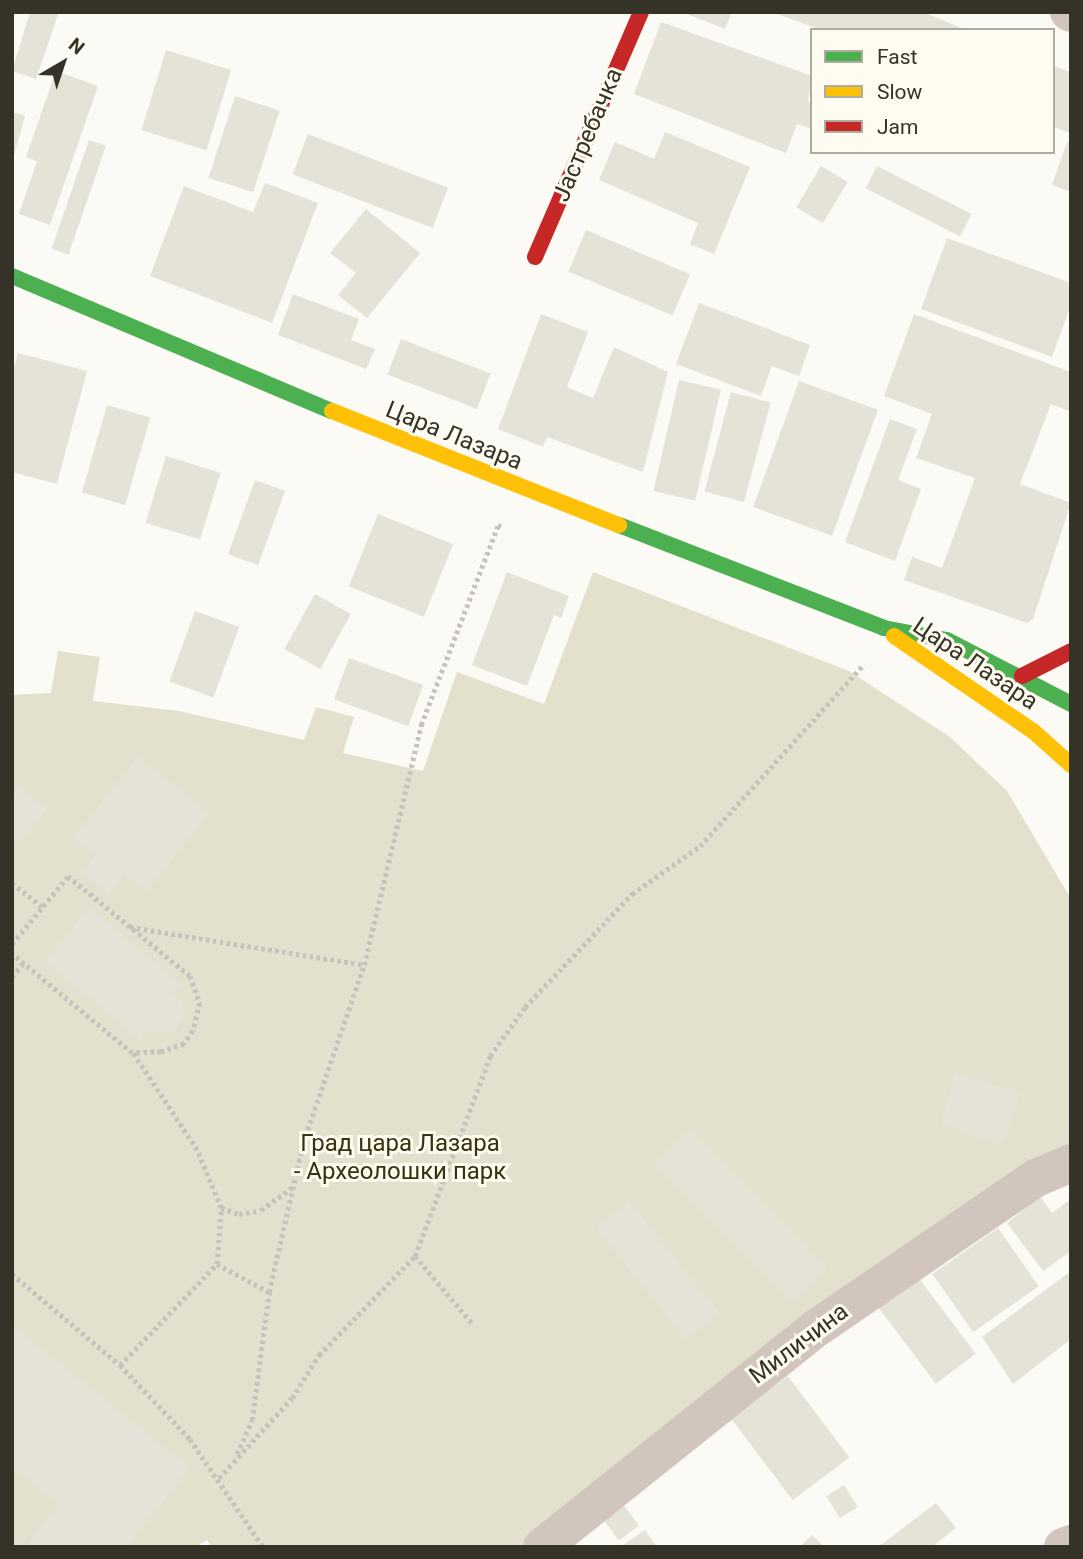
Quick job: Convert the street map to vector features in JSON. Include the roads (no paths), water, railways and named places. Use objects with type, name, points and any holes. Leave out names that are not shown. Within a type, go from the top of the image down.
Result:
[{"type":"main road","name":"Јастребачка","points":[[535,257],[641,12]]},
{"type":"main road","name":"Цара Лазара","points":[[12,276],[416,447],[884,628],[947,640],[1022,676],[1071,705]]},
{"type":"main road","name":"Цара Лазара","points":[[884,628],[1033,731],[1071,765]]},
{"type":"main road","points":[[1022,676],[1071,650]]},
{"type":"street","name":"Миличина","points":[[542,1547],[818,1327],[1036,1178],[1071,1163]]},
{"type":"street","points":[[1063,1547],[1071,1544]]},
{"type":"park label","name":"Град цара Лазара - Археолошки парк","points":[[400,1158]]}]
